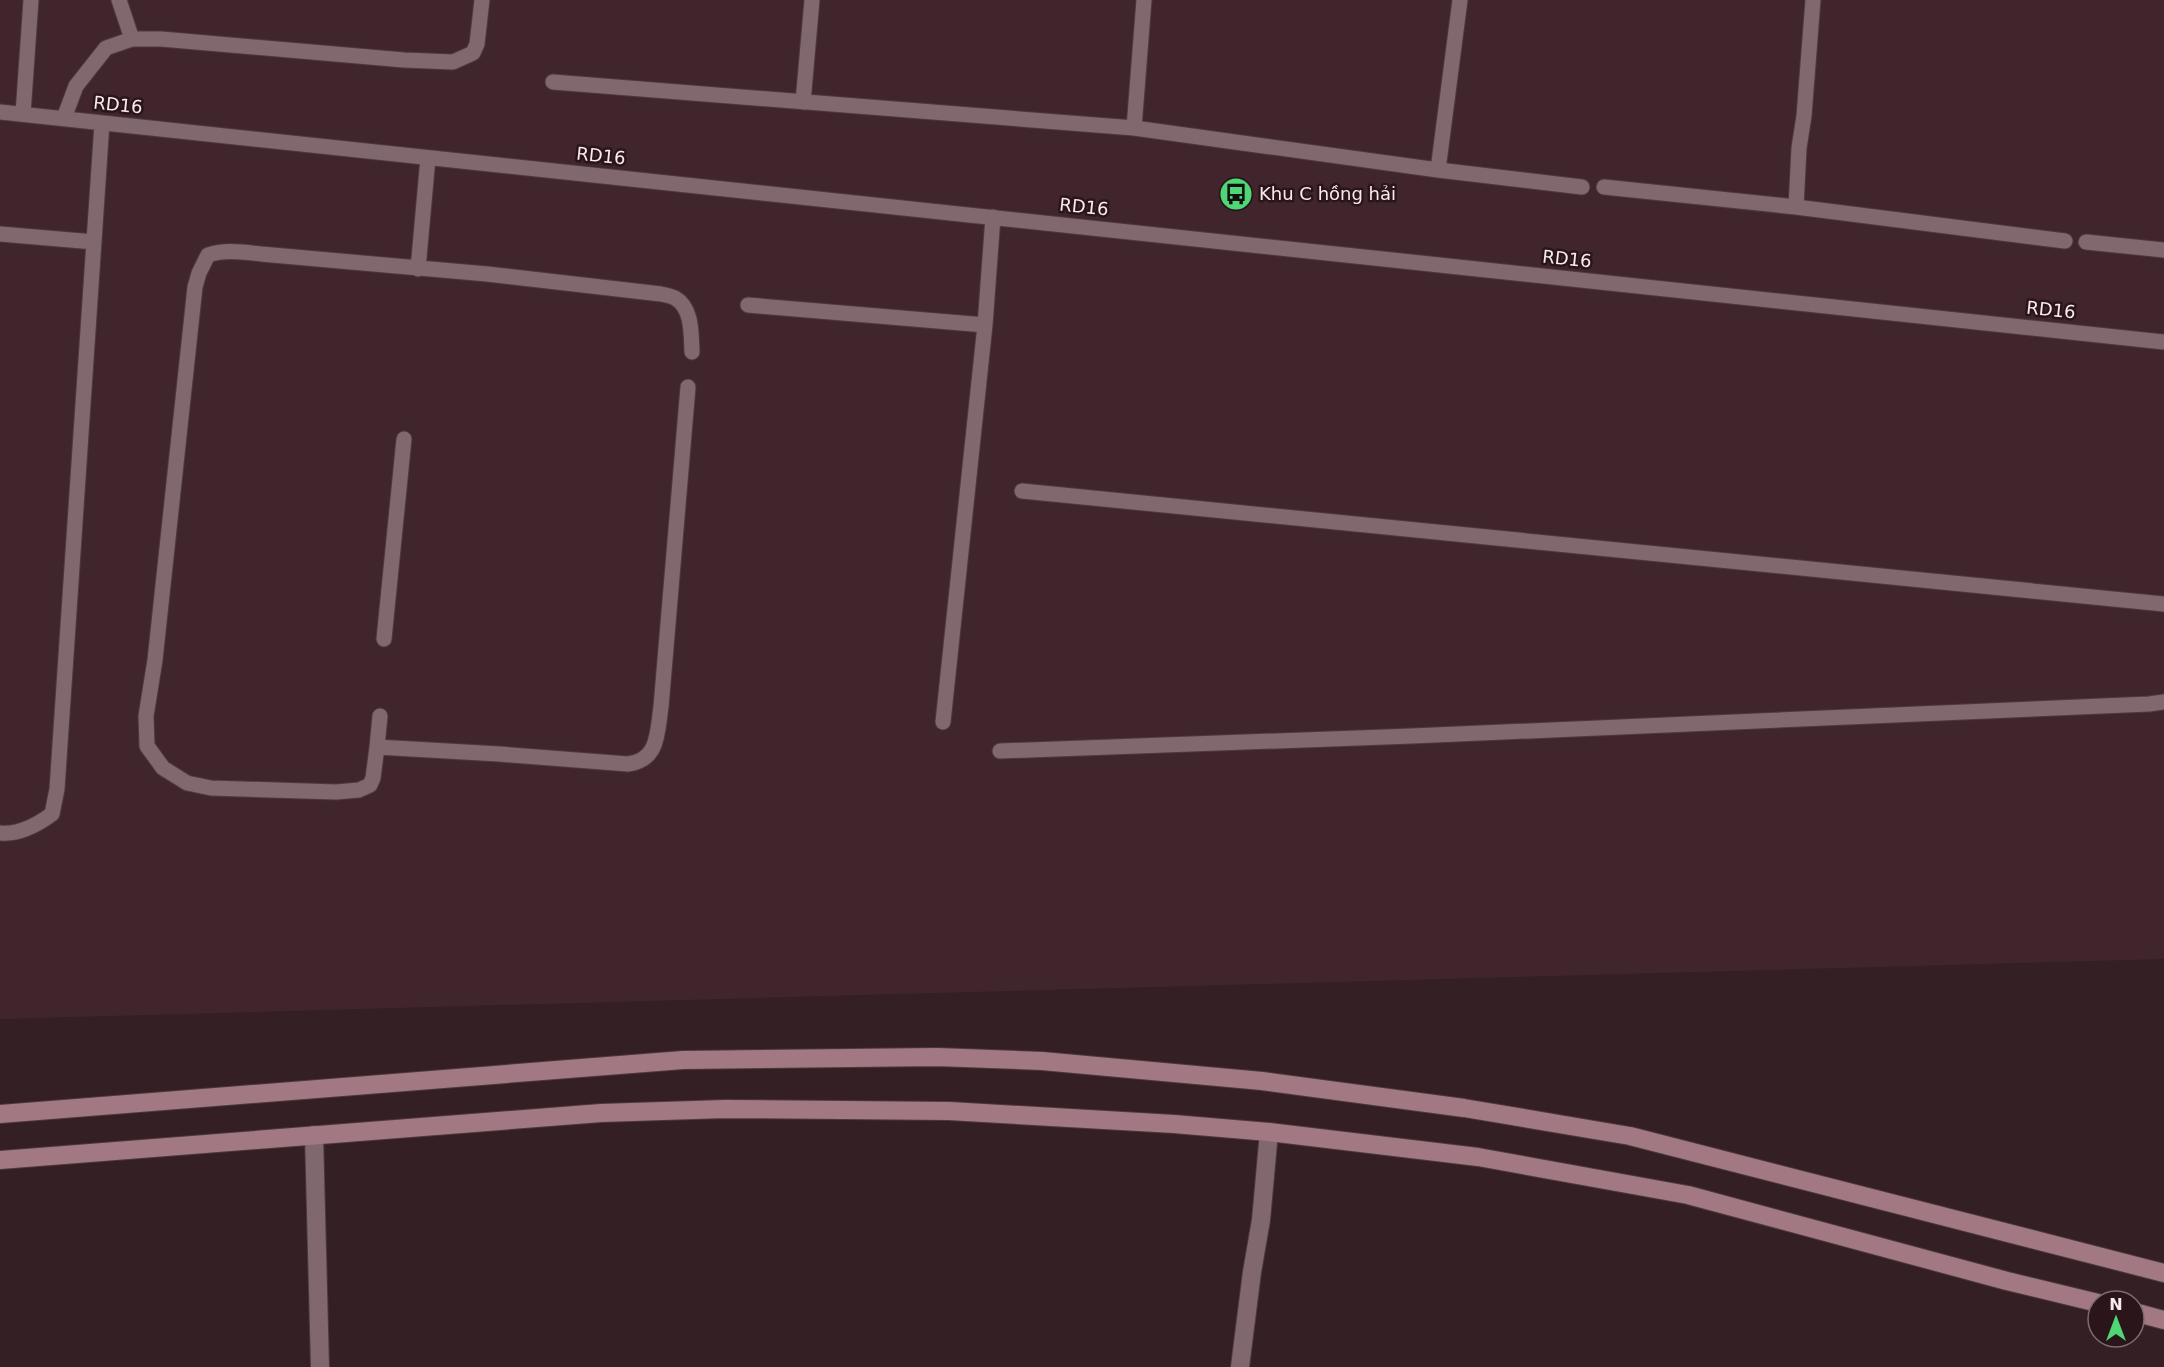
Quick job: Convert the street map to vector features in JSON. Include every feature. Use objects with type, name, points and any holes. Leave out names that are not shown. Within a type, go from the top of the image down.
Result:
[{"type":"main road","points":[[0,1114],[683,1060],[937,1057],[1042,1061],[1262,1081],[1464,1108],[1630,1136],[2164,1274]]},
{"type":"main road","points":[[0,1160],[601,1113],[725,1109],[949,1111],[1152,1122],[1269,1132],[1478,1157],[1688,1195],[2086,1300]]},
{"type":"main road","points":[[2146,1315],[2164,1320]]},
{"type":"street","points":[[1240,1367],[1261,1220],[1269,1132]]},
{"type":"street","points":[[314,1135],[320,1367]]},
{"type":"lane","points":[[22,114],[31,0]]},
{"type":"lane","points":[[119,0],[132,39]]},
{"type":"lane","points":[[64,118],[76,86],[90,66],[106,48],[132,39],[161,39],[404,60],[453,62],[473,53],[477,44],[482,0]]},
{"type":"lane","points":[[803,102],[812,0]]},
{"type":"lane","points":[[1134,128],[1144,0]]},
{"type":"lane","points":[[1438,170],[1460,0]]},
{"type":"lane","points":[[1796,207],[1799,148],[1804,116],[1813,0]]},
{"type":"lane","points":[[553,82],[1134,128],[1438,170],[1582,187]]},
{"type":"lane","name":"RD16","points":[[0,112],[2164,342]]},
{"type":"lane","points":[[0,833],[6,834],[33,827],[52,814],[57,789],[102,123]]},
{"type":"lane","points":[[418,269],[428,158]]},
{"type":"lane","points":[[1604,187],[1796,207],[2065,241]]},
{"type":"lane","points":[[943,722],[985,325],[993,217]]},
{"type":"lane","points":[[0,234],[94,242]]},
{"type":"lane","points":[[2086,242],[2164,250]]},
{"type":"lane","points":[[380,716],[373,778],[370,785],[359,790],[211,788],[187,783],[163,768],[147,746],[145,729],[156,649],[195,287],[208,255],[232,251],[534,279],[661,294],[677,299],[688,317],[692,352]]},
{"type":"lane","points":[[748,305],[985,325]]},
{"type":"lane","points":[[377,747],[628,764],[642,762],[649,756],[661,707],[688,387]]},
{"type":"lane","points":[[384,639],[404,439]]},
{"type":"lane","points":[[1022,491],[2164,604]]},
{"type":"lane","points":[[1000,751],[1424,736],[2164,702]]},
{"type":"shaded area","points":[[0,0],[2164,0],[2164,959],[0,1019]]},
{"type":"place","name":"Khu C hồng hải","points":[[1236,194]]}]
